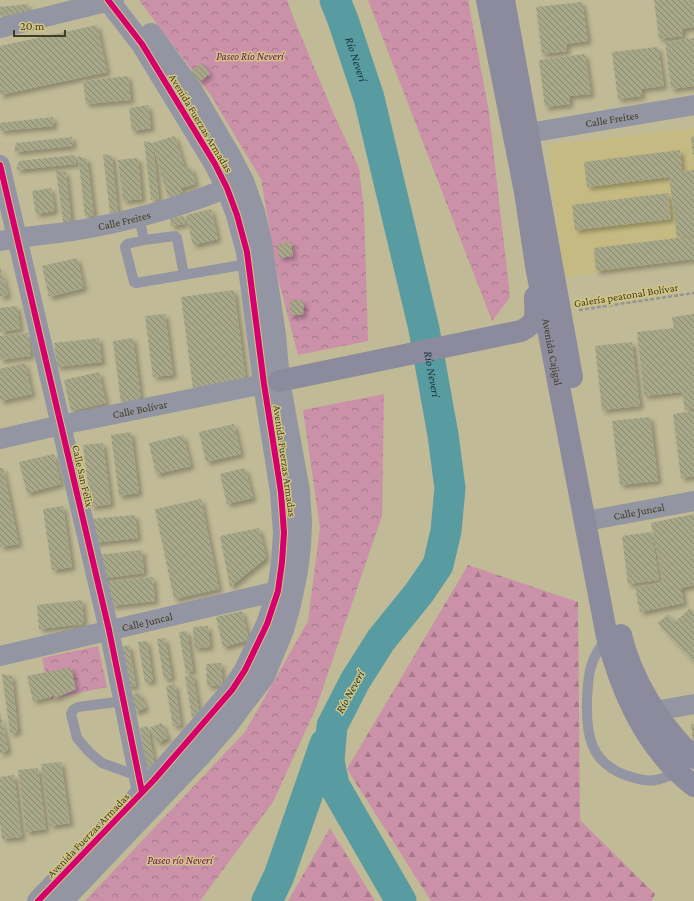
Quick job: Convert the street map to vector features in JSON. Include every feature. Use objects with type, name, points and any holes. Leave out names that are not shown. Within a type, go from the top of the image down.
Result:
[{"type":"main road","name":"Avenida Cajigal","points":[[487,0],[525,192],[536,266],[591,520],[623,646],[636,677],[655,711],[678,742],[694,758]]},
{"type":"main road","name":"Avenida Cajigal","points":[[504,0],[561,313],[608,637],[616,668],[629,700],[647,735],[671,766],[686,780]]},
{"type":"main road","points":[[272,382],[521,331],[531,325],[535,316],[536,266]]},
{"type":"street","points":[[0,28],[115,0]]},
{"type":"street","name":"Avenida Fuerzas Armadas","points":[[115,0],[215,164],[235,185],[254,212],[261,242],[275,335],[272,382]]},
{"type":"street","name":"Calle Freites","points":[[529,133],[694,105]]},
{"type":"street","name":"Calle San Félix","points":[[0,165],[9,239],[61,425],[109,630],[140,784]]},
{"type":"street","name":"Calle Freites","points":[[9,239],[89,228],[139,217],[194,201],[235,185]]},
{"type":"street","name":"Avenida Fuerzas Armadas","points":[[38,901],[140,784],[208,719],[232,690],[245,670],[267,624],[286,590],[300,546],[301,522],[299,491],[272,382],[248,264],[247,252],[237,215],[235,185]]},
{"type":"street","name":"Calle Bolívar","points":[[0,439],[272,382]]},
{"type":"street","name":"Calle Juncal","points":[[591,520],[694,501]]},
{"type":"street","name":"Avenida Fuerzas Armadas","points":[[62,901],[200,756],[227,725],[264,676],[283,630],[286,590]]},
{"type":"street","name":"Calle Juncal","points":[[0,656],[286,590]]},
{"type":"street","points":[[655,711],[694,704]]},
{"type":"lane","points":[[139,217],[144,240]]},
{"type":"lane","points":[[184,275],[175,236],[127,244],[126,247],[134,282],[136,283],[184,275],[248,264]]},
{"type":"lane","points":[[608,637],[597,650],[591,664],[588,689],[588,730],[596,754],[606,764],[619,772],[634,778],[654,780],[686,780]]},
{"type":"lane","points":[[124,701],[78,707],[73,710],[71,714],[73,726],[77,738],[89,752],[102,763],[140,784]]},
{"type":"shaded area","points":[[694,128],[694,259],[563,277],[548,145]]},
{"type":"green space","name":"Paseo Río Neverí","points":[[139,0],[287,0],[335,117],[359,168],[364,209],[368,341],[298,355],[278,278],[261,179],[210,94]]},
{"type":"green space","points":[[368,0],[468,0],[489,112],[510,297],[492,321]]},
{"type":"green space","name":"Paseo río Neverí","points":[[384,394],[382,516],[316,708],[273,802],[200,901],[85,901],[245,732],[308,621],[320,528],[303,410]]},
{"type":"green space","points":[[468,565],[578,602],[580,820],[655,894],[652,901],[431,901],[347,769]]},
{"type":"green space","points":[[98,646],[107,687],[51,699],[42,658]]},
{"type":"green space","points":[[330,828],[375,901],[288,901]]},
{"type":"building","points":[[654,0],[694,0],[694,27],[682,29],[683,36],[659,39]]},
{"type":"building","points":[[582,2],[588,41],[566,44],[567,51],[542,54],[536,7]]},
{"type":"building","points":[[28,4],[29,13],[0,16],[0,7]]},
{"type":"building","points":[[97,25],[107,72],[0,95],[0,46]]},
{"type":"building","points":[[694,38],[694,86],[671,89],[665,42]]},
{"type":"building","points":[[658,47],[664,86],[641,89],[642,96],[618,99],[612,52]]},
{"type":"building","points":[[585,54],[591,94],[569,96],[570,104],[545,107],[539,60]]},
{"type":"building","points":[[202,63],[210,74],[199,82],[191,71]]},
{"type":"building","points":[[128,76],[131,100],[86,104],[83,81]]},
{"type":"building","points":[[148,105],[151,128],[132,131],[129,108]]},
{"type":"building","points":[[53,117],[54,126],[0,131],[0,123]]},
{"type":"building","points":[[175,136],[185,169],[191,167],[196,184],[181,188],[183,194],[168,198],[153,146],[159,199],[151,200],[144,141],[152,143]]},
{"type":"building","points":[[694,136],[694,154],[693,154],[691,137]]},
{"type":"building","points":[[72,137],[73,146],[14,152],[16,143]]},
{"type":"building","points":[[680,150],[682,171],[694,170],[694,235],[677,237],[669,177],[587,187],[584,162]]},
{"type":"building","points":[[103,154],[112,156],[118,213],[110,213]]},
{"type":"building","points":[[75,155],[76,164],[16,170],[19,161]]},
{"type":"building","points":[[78,156],[87,159],[94,215],[85,216]]},
{"type":"building","points":[[138,158],[142,199],[123,201],[118,160]]},
{"type":"building","points":[[56,170],[66,172],[72,228],[64,229]]},
{"type":"building","points":[[51,188],[55,211],[36,214],[32,191]]},
{"type":"building","points":[[668,193],[671,219],[575,230],[572,205]]},
{"type":"building","points":[[211,209],[218,239],[193,245],[186,215]]},
{"type":"building","points":[[184,216],[185,224],[171,226],[170,218]]},
{"type":"building","points":[[694,236],[694,259],[596,271],[594,248]]},
{"type":"building","points":[[291,242],[293,256],[279,258],[278,244]]},
{"type":"building","points":[[77,258],[84,288],[49,297],[42,266]]},
{"type":"building","points":[[0,266],[8,295],[0,297]]},
{"type":"building","points":[[234,290],[246,381],[193,388],[181,297]]},
{"type":"building","points":[[290,300],[304,301],[303,315],[290,315]]},
{"type":"building","points":[[17,306],[20,329],[0,332],[0,308]]},
{"type":"building","points":[[165,314],[173,375],[153,377],[145,316]]},
{"type":"building","points":[[694,314],[694,408],[685,410],[682,392],[644,396],[637,332],[674,328],[672,317]]},
{"type":"building","points":[[28,333],[31,356],[0,360],[0,336]]},
{"type":"building","points":[[99,338],[102,362],[57,367],[54,343]]},
{"type":"building","points":[[133,338],[141,400],[121,402],[113,341]]},
{"type":"building","points":[[632,342],[640,406],[602,410],[595,346]]},
{"type":"building","points":[[25,363],[32,394],[0,401],[0,369]]},
{"type":"building","points":[[99,372],[106,403],[71,411],[64,380]]},
{"type":"building","points":[[694,411],[694,476],[681,478],[673,414]]},
{"type":"building","points":[[650,417],[658,481],[620,485],[612,421]]},
{"type":"building","points":[[234,424],[241,454],[206,462],[199,432]]},
{"type":"building","points":[[131,432],[139,493],[119,496],[111,435]]},
{"type":"building","points":[[183,435],[191,466],[156,474],[149,443]]},
{"type":"building","points":[[103,443],[111,504],[91,507],[83,445]]},
{"type":"building","points":[[54,454],[61,484],[27,493],[19,462]]},
{"type":"building","points":[[0,468],[3,468],[19,544],[0,547]]},
{"type":"building","points":[[245,468],[253,498],[227,504],[220,474]]},
{"type":"building","points":[[201,499],[219,589],[174,599],[155,509]]},
{"type":"building","points":[[63,506],[72,567],[52,570],[43,509]]},
{"type":"building","points":[[694,514],[694,585],[681,588],[684,603],[640,612],[635,588],[663,582],[651,523]]},
{"type":"building","points":[[135,515],[138,538],[93,543],[91,519]]},
{"type":"building","points":[[259,528],[266,558],[230,587],[220,536]]},
{"type":"building","points":[[652,532],[659,580],[628,584],[622,536]]},
{"type":"building","points":[[142,550],[144,573],[99,579],[97,555]]},
{"type":"building","points":[[153,577],[155,601],[111,606],[108,582]]},
{"type":"building","points":[[82,600],[84,624],[39,629],[37,605]]},
{"type":"building","points":[[690,608],[694,612],[694,662],[658,623],[668,614],[675,622]]},
{"type":"building","points":[[242,611],[249,640],[223,647],[216,617]]},
{"type":"building","points":[[208,626],[210,647],[194,648],[193,627]]},
{"type":"building","points":[[187,631],[193,671],[186,673],[179,632]]},
{"type":"building","points":[[165,638],[172,678],[164,679],[157,639]]},
{"type":"building","points":[[147,641],[153,681],[145,682],[138,642]]},
{"type":"building","points":[[129,645],[136,686],[127,687],[121,647]]},
{"type":"building","points":[[221,663],[223,685],[207,686],[206,664]]},
{"type":"building","points":[[71,667],[76,689],[53,699],[55,696],[33,701],[27,676]]},
{"type":"building","points":[[2,674],[12,676],[18,732],[10,733]]},
{"type":"building","points":[[193,675],[200,715],[192,717],[185,676]]},
{"type":"building","points":[[175,684],[181,725],[173,726],[166,686]]},
{"type":"building","points":[[139,692],[146,708],[135,712],[128,696]]},
{"type":"building","points":[[0,712],[8,750],[0,754]]},
{"type":"building","points":[[162,723],[168,738],[157,743],[151,727]]},
{"type":"building","points":[[691,724],[694,724],[694,743],[693,743]]},
{"type":"building","points":[[148,726],[155,767],[146,768],[140,728]]},
{"type":"building","points":[[61,762],[70,823],[50,826],[41,764]]},
{"type":"building","points":[[38,768],[46,829],[26,832],[18,770]]},
{"type":"building","points":[[14,775],[22,837],[2,839],[0,823],[0,777]]},
{"type":"waterway","name":"Río Neverí","points":[[335,0],[369,98],[424,329],[443,435],[450,488],[446,531],[438,565],[419,593],[381,640],[355,681],[332,726],[329,761],[334,785],[401,901]]},
{"type":"waterway","name":"Río Neverí","points":[[267,901],[279,876],[325,744]]},
{"type":"cycle path","points":[[38,901],[154,780],[232,690],[245,670],[267,624],[278,591],[282,562],[284,533],[281,492],[264,384],[247,252],[237,215],[227,188],[215,164],[142,44],[108,0]]},
{"type":"cycle path","points":[[0,165],[109,630],[142,792]]}]
